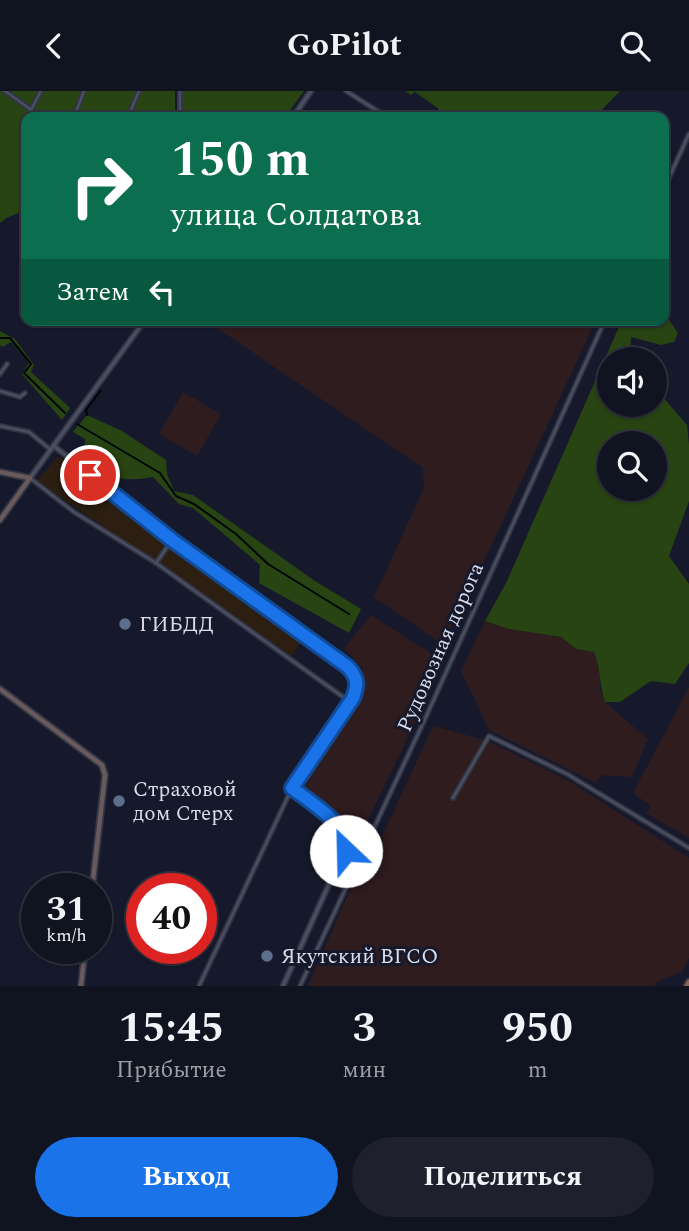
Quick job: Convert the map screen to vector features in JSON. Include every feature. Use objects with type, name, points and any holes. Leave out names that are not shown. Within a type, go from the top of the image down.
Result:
[{"type":"main road","points":[[0,471],[30,478],[0,520]]},
{"type":"main road","points":[[0,689],[97,759],[105,775],[94,873]]},
{"type":"main road","points":[[81,986],[83,964]]},
{"type":"street","points":[[5,91],[31,111],[41,91]]},
{"type":"street","points":[[76,112],[85,91]]},
{"type":"street","points":[[130,112],[139,91]]},
{"type":"street","points":[[180,91],[180,112]]},
{"type":"street","points":[[297,112],[312,91]]},
{"type":"street","points":[[346,91],[379,112]]},
{"type":"street","points":[[669,178],[689,134]]},
{"type":"street","points":[[141,326],[30,478],[74,512],[156,563],[192,592],[350,702]]},
{"type":"street","name":"Рудовозная дорога","points":[[300,986],[425,719],[602,326]]},
{"type":"street","points":[[0,375],[7,364]]},
{"type":"street","points":[[0,391],[20,397],[24,393]]},
{"type":"street","points":[[0,426],[30,432],[172,540],[348,667],[356,677],[358,687],[350,702],[292,788],[200,986]]},
{"type":"street","points":[[156,563],[172,540]]},
{"type":"street","points":[[453,798],[489,736],[567,774],[689,848]]},
{"type":"street","points":[[283,986],[348,842],[343,831],[292,788]]},
{"type":"shaded area","points":[[214,326],[593,326],[457,620],[439,642],[374,597],[424,488],[423,468]]},
{"type":"shaded area","points":[[183,392],[221,414],[197,456],[159,434]]},
{"type":"shaded area","points":[[58,456],[303,639],[292,656],[37,481]]},
{"type":"shaded area","points":[[371,615],[441,660],[417,719],[361,834],[295,788],[341,723],[358,690],[363,669],[344,648]]},
{"type":"shaded area","points":[[485,621],[509,629],[561,637],[576,649],[594,652],[600,666],[600,689],[605,702],[648,739],[632,777],[601,775],[596,783],[489,730],[461,671]]},
{"type":"shaded area","points":[[689,687],[689,838],[647,814],[650,805],[633,793]]},
{"type":"shaded area","points":[[433,726],[488,741],[569,781],[689,858],[689,958],[682,972],[657,982],[655,986],[308,986],[361,864],[366,865],[377,838],[383,834]]},
{"type":"green space","points":[[0,91],[175,91],[175,112],[21,112],[21,212],[0,223]]},
{"type":"green space","points":[[182,91],[304,91],[289,112],[182,112]]},
{"type":"green space","points":[[405,91],[620,91],[600,112],[437,112],[439,109],[415,92],[411,95]]},
{"type":"green space","points":[[669,320],[678,333],[674,342],[661,345],[631,337],[631,347],[610,347],[619,326],[669,326]]},
{"type":"green space","points":[[0,331],[15,339],[34,365],[31,372],[70,408],[62,420],[22,374],[29,363],[11,342],[3,347],[0,345]]},
{"type":"green space","points":[[597,377],[597,417],[667,417],[667,402],[687,425],[689,445],[689,501],[669,556],[689,584],[689,663],[675,684],[651,681],[620,702],[605,702],[594,652],[576,649],[561,637],[509,629],[485,621],[507,581]]},
{"type":"green space","points":[[87,415],[122,431],[166,460],[167,474],[174,491],[193,495],[315,581],[361,609],[349,633],[259,583],[260,565],[193,508],[179,504],[153,477],[116,477],[85,459],[85,439],[73,432]]},
{"type":"waterway","points":[[0,338],[10,338],[31,364],[24,373],[65,413]]},
{"type":"waterway","points":[[87,415],[86,410],[101,390]]},
{"type":"waterway","points":[[77,424],[160,473],[176,496],[194,504],[236,534],[268,564],[349,614]]},
{"type":"place","name":"ГИБДД","points":[[125,624]]},
{"type":"place","name":"Страховой дом Стерх","points":[[119,801]]},
{"type":"place","name":"Якутский ВГСО","points":[[267,956]]},
{"type":"route","points":[[90,475],[172,540],[348,667],[356,677],[358,687],[353,698],[292,788],[343,831],[348,842],[346,851]]}]
